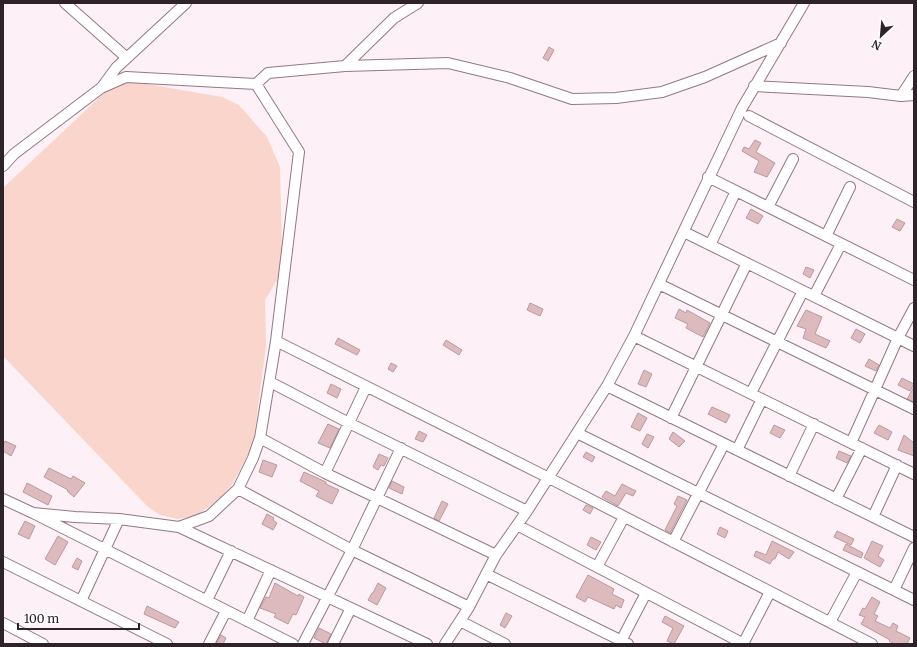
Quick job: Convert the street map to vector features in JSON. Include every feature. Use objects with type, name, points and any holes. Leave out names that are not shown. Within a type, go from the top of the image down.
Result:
[{"type":"street","points":[[65,3],[128,58]]},
{"type":"street","points":[[345,66],[394,18],[418,3]]},
{"type":"street","points":[[445,644],[460,621],[496,555],[549,478],[607,386],[634,336],[684,232],[708,177],[754,86],[804,3]]},
{"type":"street","points":[[101,88],[116,68],[184,4]]},
{"type":"street","points":[[3,166],[14,154],[101,88],[126,77],[256,84],[268,73],[345,66],[448,63],[510,78],[572,99],[616,98],[662,92],[705,77],[781,43]]},
{"type":"street","points":[[901,96],[914,76]]},
{"type":"street","points":[[179,527],[209,516],[238,489],[253,458],[260,438],[270,382],[299,152],[256,84]]},
{"type":"street","points":[[754,86],[868,92],[901,96],[914,95]]},
{"type":"street","points":[[749,116],[914,202]]},
{"type":"street","points":[[768,207],[793,159]]},
{"type":"street","points":[[708,177],[914,280]]},
{"type":"street","points":[[826,236],[850,187]]},
{"type":"street","points":[[710,245],[736,191]]},
{"type":"street","points":[[684,232],[914,346]]},
{"type":"street","points":[[814,296],[841,244]]},
{"type":"street","points":[[671,418],[747,263]]},
{"type":"street","points":[[658,284],[914,408]]},
{"type":"street","points":[[752,393],[803,291]]},
{"type":"street","points":[[851,443],[898,338],[914,308]]},
{"type":"street","points":[[634,336],[914,474]]},
{"type":"street","points":[[276,341],[549,478],[872,644]]},
{"type":"street","points":[[270,382],[349,423],[527,511]]},
{"type":"street","points":[[607,386],[914,537]]},
{"type":"street","points":[[325,473],[366,387]]},
{"type":"street","points":[[737,450],[762,399]]},
{"type":"street","points":[[789,476],[814,424]]},
{"type":"street","points":[[577,433],[914,600]]},
{"type":"street","points":[[260,438],[325,473],[496,555]]},
{"type":"street","points":[[674,542],[724,444]]},
{"type":"street","points":[[303,644],[352,550],[401,448]]},
{"type":"street","points":[[836,499],[862,448]]},
{"type":"street","points":[[873,517],[897,465]]},
{"type":"street","points":[[238,489],[352,550],[468,607]]},
{"type":"street","points":[[4,501],[33,513],[292,644]]},
{"type":"street","points":[[33,513],[119,519],[179,527],[427,644]]},
{"type":"street","points":[[597,567],[624,517]]},
{"type":"street","points":[[81,601],[119,519]]},
{"type":"street","points":[[517,525],[743,644],[770,592]]},
{"type":"street","points":[[894,590],[914,548]]},
{"type":"street","points":[[207,600],[231,551]]},
{"type":"street","points":[[3,562],[167,644]]},
{"type":"street","points":[[247,621],[272,570]]},
{"type":"street","points":[[830,622],[858,572]]},
{"type":"street","points":[[486,574],[624,642],[646,593]]},
{"type":"street","points":[[333,644],[351,608]]},
{"type":"street","points":[[208,644],[226,611]]},
{"type":"street","points":[[460,621],[505,644]]},
{"type":"street","points":[[3,624],[43,644]]},
{"type":"shaded area","points":[[130,81],[222,97],[239,105],[267,137],[280,167],[282,249],[280,275],[265,300],[266,346],[253,445],[233,483],[221,498],[196,516],[178,519],[160,515],[148,507],[3,356],[3,188],[104,93]]},
{"type":"building","points":[[549,47],[554,50],[548,61],[543,58]]},
{"type":"building","points":[[755,140],[761,143],[756,152],[775,163],[767,177],[754,172],[759,161],[742,151],[744,147],[749,149]]},
{"type":"building","points":[[751,209],[763,216],[758,224],[746,218]]},
{"type":"building","points":[[897,219],[905,223],[900,231],[892,227]]},
{"type":"building","points":[[806,267],[814,270],[810,278],[803,274]]},
{"type":"building","points":[[530,303],[543,309],[540,316],[527,310]]},
{"type":"building","points":[[679,309],[686,313],[687,310],[710,323],[703,337],[686,328],[688,324],[675,318]]},
{"type":"building","points":[[806,310],[822,317],[815,334],[830,341],[826,348],[803,338],[806,329],[797,326]]},
{"type":"building","points":[[856,329],[865,334],[860,343],[851,338]]},
{"type":"building","points":[[338,338],[360,350],[357,355],[335,344]]},
{"type":"building","points":[[446,340],[462,350],[459,355],[443,345]]},
{"type":"building","points":[[869,359],[879,365],[876,371],[865,366]]},
{"type":"building","points":[[391,363],[397,366],[393,372],[388,369]]},
{"type":"building","points":[[644,370],[652,374],[646,387],[638,384]]},
{"type":"building","points":[[902,378],[914,384],[910,391],[898,385]]},
{"type":"building","points":[[331,384],[341,389],[337,398],[327,393]]},
{"type":"building","points":[[914,387],[914,402],[907,399]]},
{"type":"building","points":[[712,407],[730,415],[726,423],[708,414]]},
{"type":"building","points":[[638,413],[647,418],[640,431],[631,427]]},
{"type":"building","points":[[328,424],[339,429],[330,448],[318,443]]},
{"type":"building","points":[[774,425],[785,430],[780,438],[770,433]]},
{"type":"building","points":[[879,425],[892,432],[888,440],[874,433]]},
{"type":"building","points":[[419,431],[427,435],[423,442],[415,439]]},
{"type":"building","points":[[673,432],[685,441],[679,447],[669,439]]},
{"type":"building","points":[[647,434],[654,437],[648,448],[642,444]]},
{"type":"building","points":[[904,435],[914,443],[914,456],[898,450]]},
{"type":"building","points":[[5,441],[16,446],[11,456],[3,451]]},
{"type":"building","points":[[839,451],[851,456],[847,463],[836,458]]},
{"type":"building","points":[[586,452],[595,457],[592,462],[583,457]]},
{"type":"building","points":[[379,454],[388,458],[384,466],[381,465],[378,470],[373,467]]},
{"type":"building","points":[[263,460],[277,465],[272,477],[259,472]]},
{"type":"building","points":[[49,468],[71,479],[73,476],[85,483],[74,497],[67,491],[68,490],[44,477]]},
{"type":"building","points":[[304,472],[339,490],[332,504],[316,496],[319,491],[300,481]]},
{"type":"building","points":[[392,481],[404,487],[402,494],[389,488]]},
{"type":"building","points":[[27,483],[52,496],[48,505],[23,492]]},
{"type":"building","points":[[622,484],[636,491],[633,496],[626,493],[618,506],[602,497],[606,491],[615,496]]},
{"type":"building","points":[[678,496],[687,500],[670,533],[665,530],[677,506],[674,504]]},
{"type":"building","points":[[442,501],[448,504],[439,521],[434,518]]},
{"type":"building","points":[[586,505],[593,508],[590,514],[583,510]]},
{"type":"building","points":[[267,514],[274,518],[273,520],[277,523],[273,530],[262,524]]},
{"type":"building","points":[[25,521],[35,526],[29,539],[18,534]]},
{"type":"building","points":[[720,527],[728,531],[725,538],[717,534]]},
{"type":"building","points":[[837,531],[854,539],[851,545],[834,537]]},
{"type":"building","points":[[58,536],[68,542],[55,565],[45,559]]},
{"type":"building","points":[[591,537],[601,542],[596,550],[587,545]]},
{"type":"building","points":[[772,541],[794,552],[789,559],[778,552],[775,559],[773,559],[770,564],[754,556],[756,551],[766,555]]},
{"type":"building","points":[[872,541],[883,546],[878,556],[884,560],[880,567],[864,558]]},
{"type":"building","points":[[846,544],[863,553],[861,558],[843,550]]},
{"type":"building","points":[[77,558],[82,561],[78,570],[72,567]]},
{"type":"building","points":[[588,575],[614,589],[612,594],[624,600],[621,608],[616,605],[614,609],[588,597],[585,602],[576,597]]},
{"type":"building","points":[[275,583],[298,596],[299,594],[304,597],[296,615],[293,614],[288,624],[274,617],[276,614],[260,608],[266,597],[269,598]]},
{"type":"building","points":[[378,583],[386,588],[377,605],[368,600]]},
{"type":"building","points":[[872,597],[880,602],[874,614],[878,616],[875,621],[890,628],[893,623],[898,626],[896,631],[910,638],[907,644],[894,644],[889,641],[890,640],[861,624],[865,617],[859,615],[863,608],[865,609]]},
{"type":"building","points":[[147,606],[179,622],[175,628],[144,614]]},
{"type":"building","points":[[506,613],[512,616],[505,628],[500,625]]},
{"type":"building","points":[[665,616],[684,626],[674,644],[667,641],[673,628],[662,622]]},
{"type":"building","points":[[319,628],[331,634],[326,644],[314,638]]},
{"type":"building","points":[[221,635],[226,638],[223,644],[216,644]]}]
